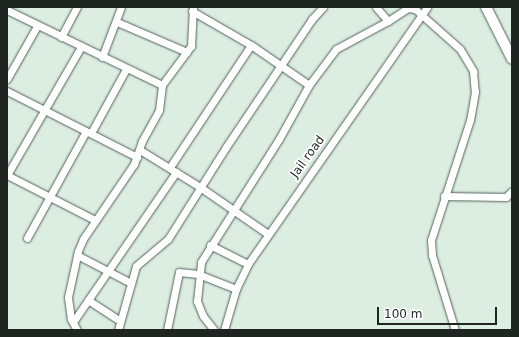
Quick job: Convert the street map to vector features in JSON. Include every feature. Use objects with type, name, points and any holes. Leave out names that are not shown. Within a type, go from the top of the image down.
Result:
[{"type":"main road","points":[[486,7],[512,59]]},
{"type":"street","points":[[9,11],[17,7]]},
{"type":"street","points":[[61,37],[77,7]]},
{"type":"street","points":[[102,57],[117,22],[121,7]]},
{"type":"street","points":[[118,330],[131,283],[139,262],[168,239],[200,187],[312,19],[323,7]]},
{"type":"street","points":[[376,7],[388,21]]},
{"type":"street","points":[[214,330],[199,308],[196,294],[198,274],[210,245],[279,139],[309,85],[336,49],[411,7],[422,14],[460,49],[467,59],[475,81],[470,120],[432,230],[432,247],[455,330]]},
{"type":"street","name":"Jail road","points":[[224,330],[236,289],[248,264],[427,7]]},
{"type":"street","points":[[192,9],[251,45],[309,85]]},
{"type":"street","points":[[77,330],[73,322],[68,297],[77,255],[95,220],[137,157],[159,110],[162,85],[187,52],[193,40],[192,9]]},
{"type":"street","points":[[9,11],[80,47],[162,85]]},
{"type":"street","points":[[117,22],[187,52]]},
{"type":"street","points":[[7,79],[37,26]]},
{"type":"street","points":[[73,322],[108,271],[173,170],[251,45]]},
{"type":"street","points":[[80,47],[46,111],[7,175],[95,220]]},
{"type":"street","points":[[27,238],[126,69]]},
{"type":"street","points":[[7,90],[137,157]]},
{"type":"street","points":[[140,150],[200,187],[268,234]]},
{"type":"street","points":[[444,196],[506,197],[512,191]]},
{"type":"street","points":[[210,245],[248,264]]},
{"type":"street","points":[[77,255],[131,283]]},
{"type":"street","points":[[166,330],[178,273],[182,271],[198,274],[236,289]]},
{"type":"street","points":[[88,300],[120,321]]}]
